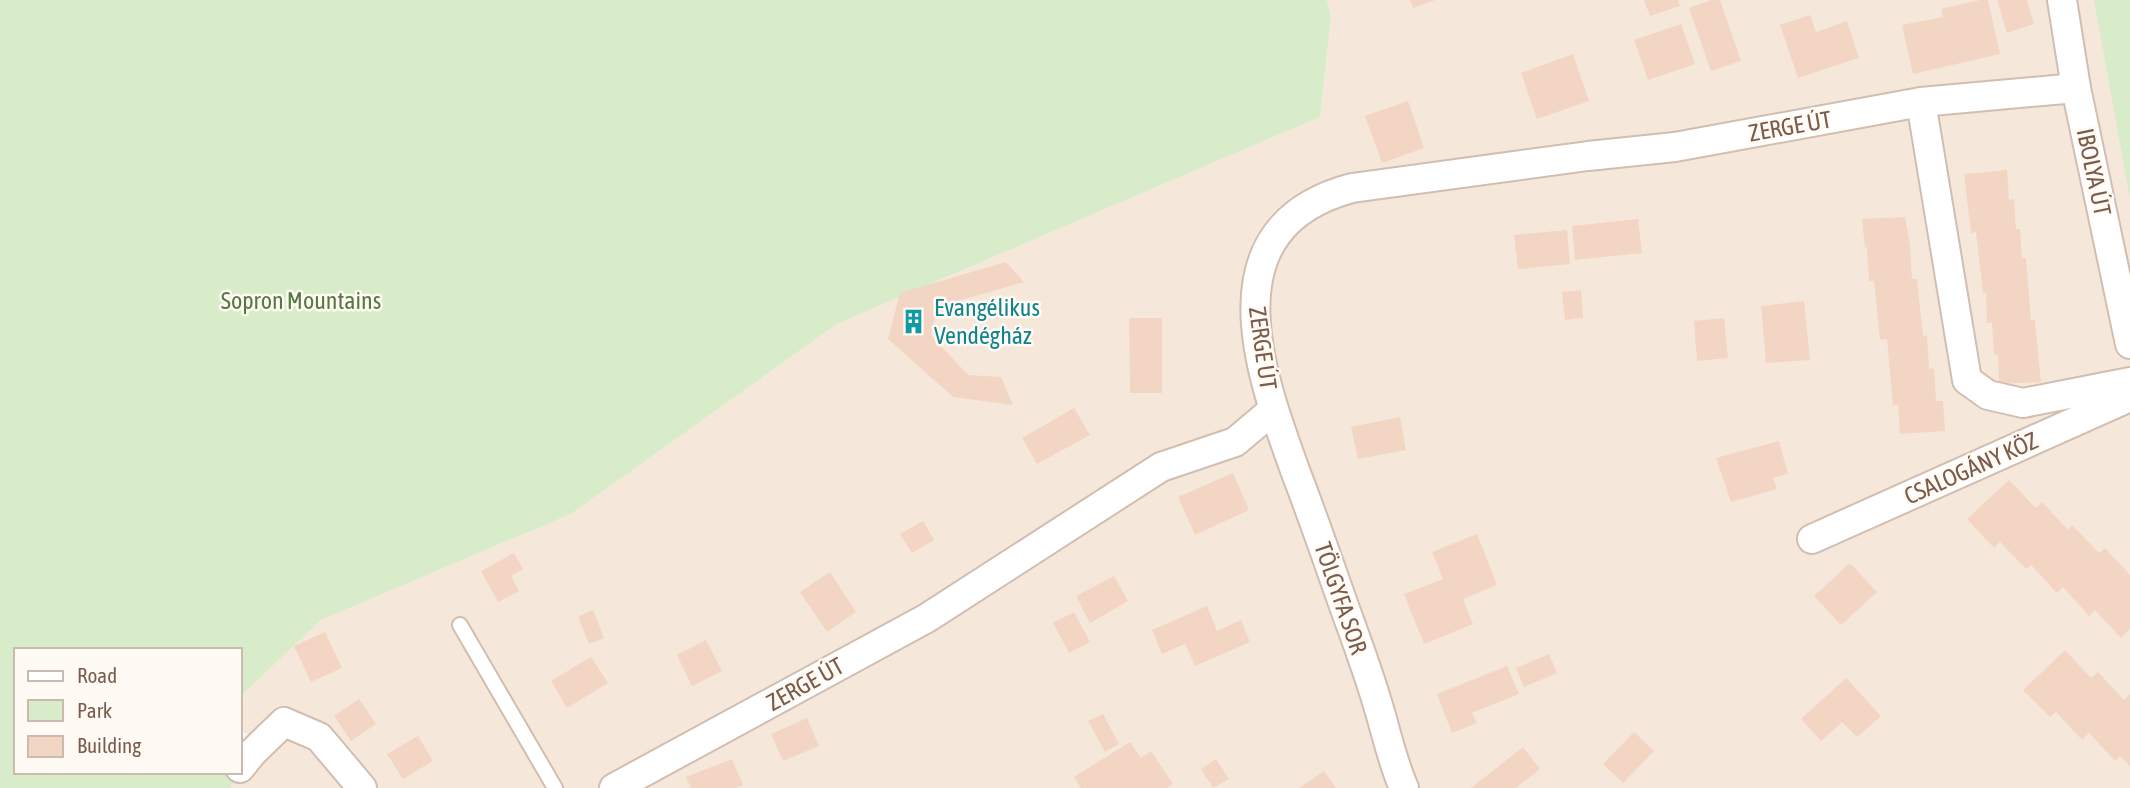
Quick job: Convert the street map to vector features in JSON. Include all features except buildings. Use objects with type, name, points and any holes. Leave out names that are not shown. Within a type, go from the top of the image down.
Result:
[{"type":"street","name":"IBOLYA ÚT","points":[[2062,0],[2076,88],[2130,344]]},
{"type":"street","name":"ZERGE ÚT","points":[[614,788],[927,618],[1161,467],[1235,442],[1273,411],[1260,361],[1254,311],[1258,282],[1275,238],[1291,219],[1327,195],[1352,188],[1675,147],[1921,102],[2076,88]]},
{"type":"street","points":[[1921,102],[1967,380],[1988,395],[2023,403],[2130,382]]},
{"type":"street","name":"CSALOGÁNY KÖZ","points":[[1812,539],[2130,397]]},
{"type":"street","name":"TÖLGYFA SOR","points":[[1273,411],[1352,628],[1404,788]]},
{"type":"street","points":[[242,765],[284,722],[319,737],[362,788]]},
{"type":"lane","points":[[460,625],[555,788]]},
{"type":"shaded area","points":[[1327,0],[2130,0],[2130,788],[230,788],[239,774],[242,774],[242,768],[258,742],[242,730],[242,695],[321,620],[571,514],[837,324],[1320,117],[1331,17]]},
{"type":"green space","name":"Sopron Mountains","points":[[0,0],[1327,0],[1331,17],[1320,117],[837,324],[571,514],[321,620],[242,695],[242,648],[14,648],[14,774],[239,774],[230,788],[0,788]]},
{"type":"green space","points":[[2094,0],[2130,0],[2130,199]]},
{"type":"place","name":"Evangélikus Vendégház","points":[[914,321]]}]
